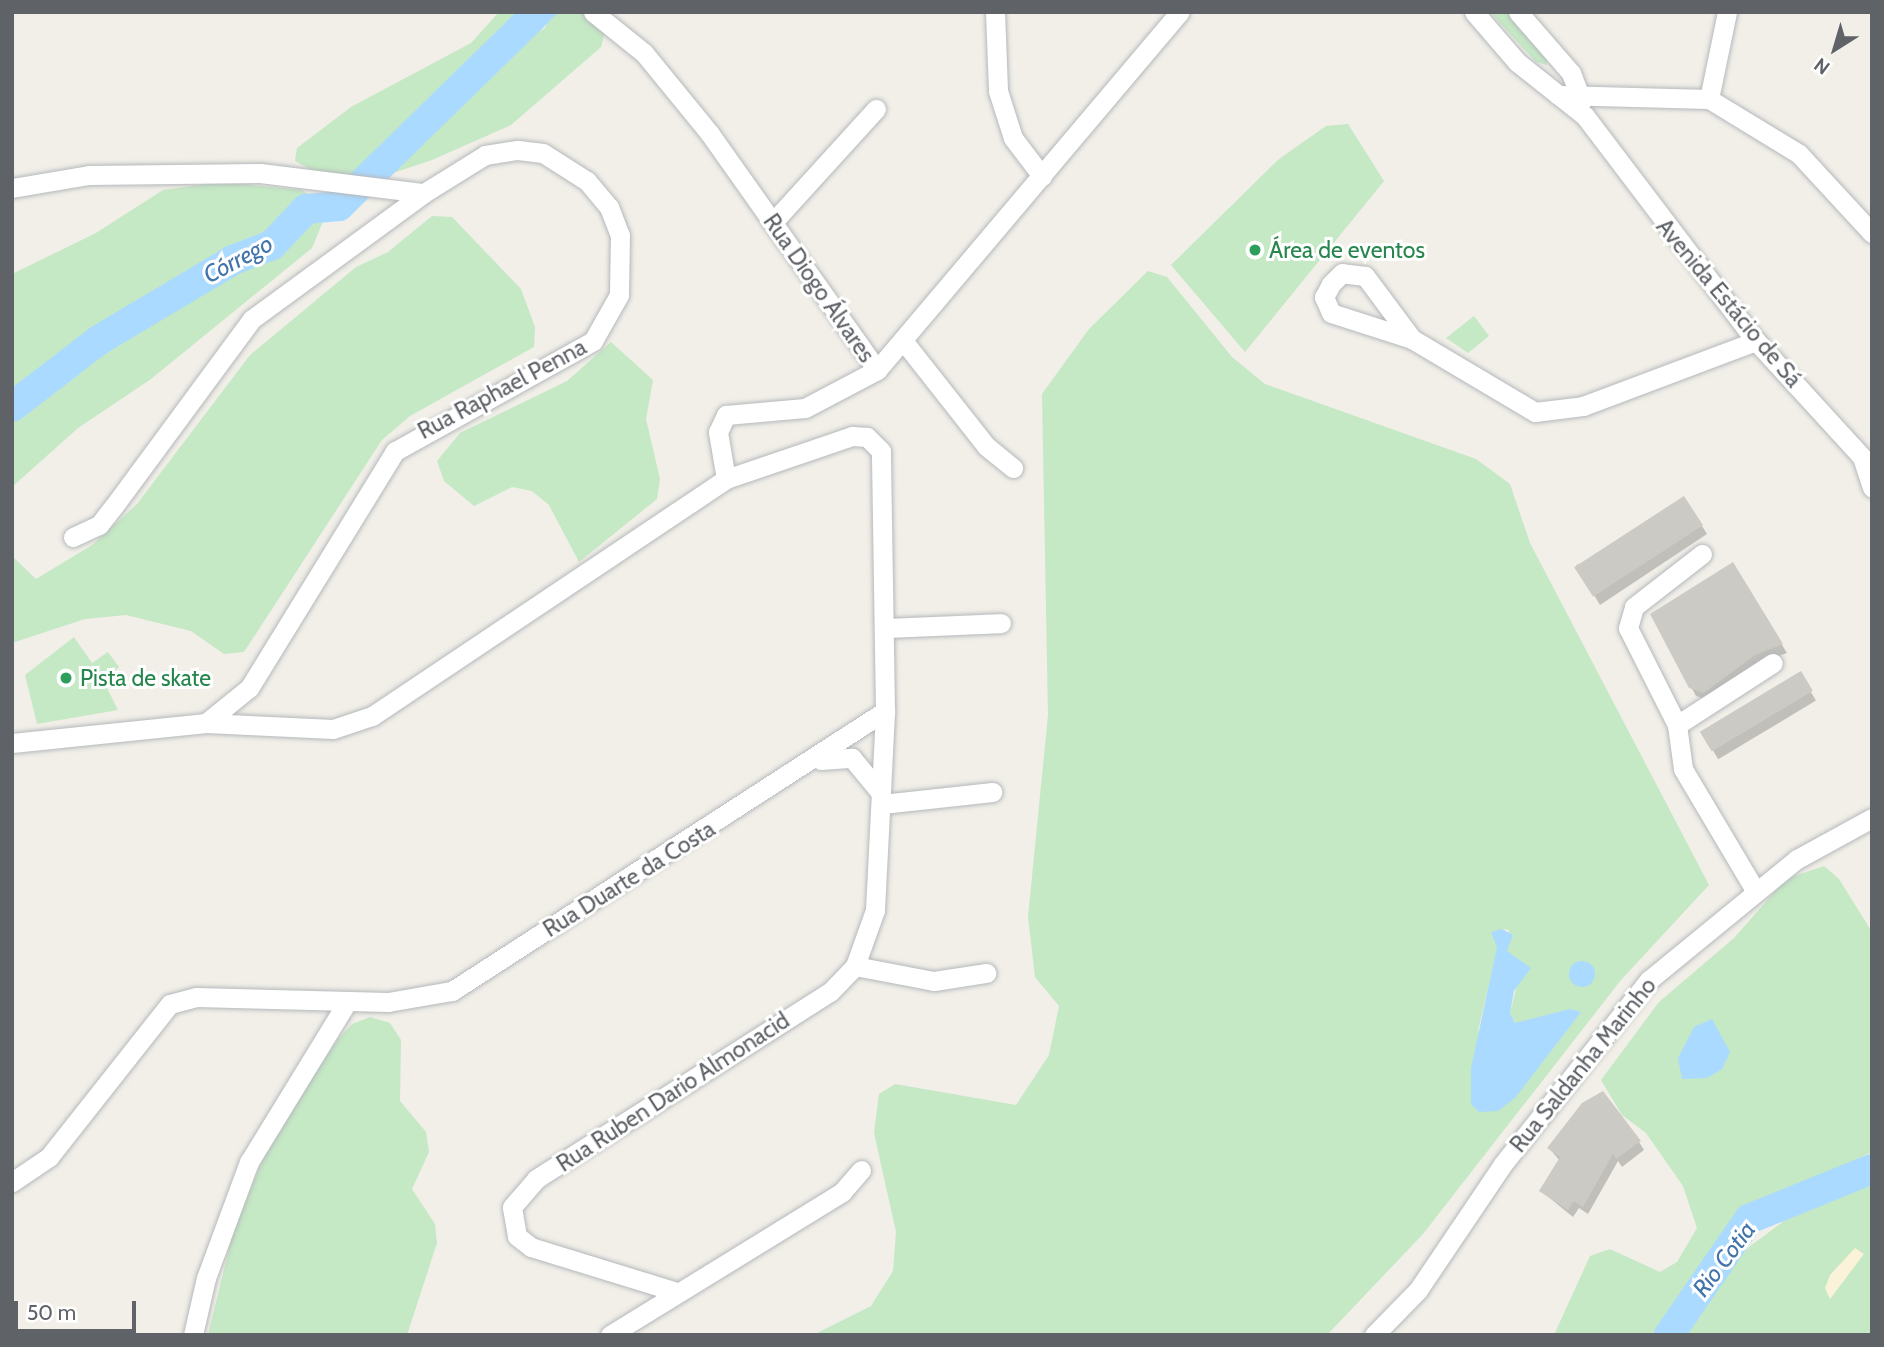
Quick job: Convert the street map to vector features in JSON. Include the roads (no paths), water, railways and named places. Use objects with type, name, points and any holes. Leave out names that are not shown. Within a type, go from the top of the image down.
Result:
[{"type":"street","name":"Rua Diogo Álvares","points":[[593,12],[644,52],[773,222],[877,370],[905,343],[1180,12]]},
{"type":"street","points":[[995,12],[998,91],[1013,138],[1042,176]]},
{"type":"street","name":"Avenida Estácio de Sá","points":[[1474,12],[1517,62],[1586,116],[1756,341],[1867,458],[1872,487]]},
{"type":"street","name":"Avenida Estácio de Sá","points":[[1518,12],[1571,73],[1586,116]]},
{"type":"street","points":[[1709,99],[1727,12]]},
{"type":"street","points":[[1558,95],[1579,92],[1709,99],[1798,154],[1872,233]]},
{"type":"street","points":[[773,222],[876,109]]},
{"type":"street","name":"Rua Raphael Penna","points":[[73,537],[99,525],[252,319],[424,193],[485,155],[518,150],[555,159],[587,181],[609,206],[620,235],[619,295],[593,341],[395,451],[249,688],[206,723]]},
{"type":"street","points":[[12,188],[89,175],[260,173],[424,193]]},
{"type":"street","points":[[1412,339],[1514,403],[1552,413],[1756,341]]},
{"type":"street","points":[[905,343],[986,446],[1013,468]]},
{"type":"street","points":[[726,479],[718,432],[726,415],[805,408],[877,370]]},
{"type":"street","points":[[12,743],[206,723],[333,729],[372,716],[726,479],[852,436],[875,443],[883,465],[884,711]]},
{"type":"street","points":[[1702,554],[1628,616],[1646,670],[1677,725],[1683,769],[1756,892]]},
{"type":"street","points":[[884,628],[1001,623]]},
{"type":"street","points":[[1677,725],[1773,663]]},
{"type":"street","points":[[249,688],[258,725]]},
{"type":"street","name":"Rua Duarte da Costa","points":[[12,1182],[49,1157],[170,1004],[196,997],[346,1002],[425,1000],[452,991],[817,761],[884,711]]},
{"type":"street","name":"Rua Ruben Dario Almonacid","points":[[677,1292],[531,1247],[512,1221],[520,1191],[830,992],[855,966],[875,910],[884,711]]},
{"type":"street","points":[[817,761],[852,758],[881,798],[992,792]]},
{"type":"street","name":"Rua Saldanha Marinho","points":[[1374,1335],[1418,1290],[1503,1164],[1640,989],[1797,859],[1872,818]]},
{"type":"street","points":[[855,966],[934,981],[986,973]]},
{"type":"street","points":[[193,1335],[206,1278],[249,1162],[346,1002]]},
{"type":"street","points":[[610,1335],[842,1192],[861,1170]]},
{"type":"water","points":[[529,12],[560,12],[524,40],[519,34]]},
{"type":"water","points":[[1502,929],[1513,935],[1507,951],[1531,968],[1514,991],[1510,1013],[1515,1023],[1570,1009],[1581,1012],[1515,1098],[1498,1111],[1479,1112],[1471,1104],[1471,1068],[1497,947],[1491,932]]},
{"type":"water","points":[[1582,961],[1591,965],[1595,974],[1591,983],[1582,987],[1573,983],[1569,974],[1573,965]]},
{"type":"water","points":[[1712,1019],[1730,1052],[1722,1069],[1707,1078],[1682,1079],[1678,1058],[1694,1027]]},
{"type":"waterway","name":"Córrego","points":[[12,407],[99,340],[233,260],[272,245],[306,209],[339,206],[538,12]]},
{"type":"waterway","name":"Rio Cotia","points":[[1669,1335],[1749,1219],[1872,1169]]},
{"type":"place","name":"Área de eventos","points":[[1255,250]]},
{"type":"place","name":"Pista de skate","points":[[66,678]]}]
